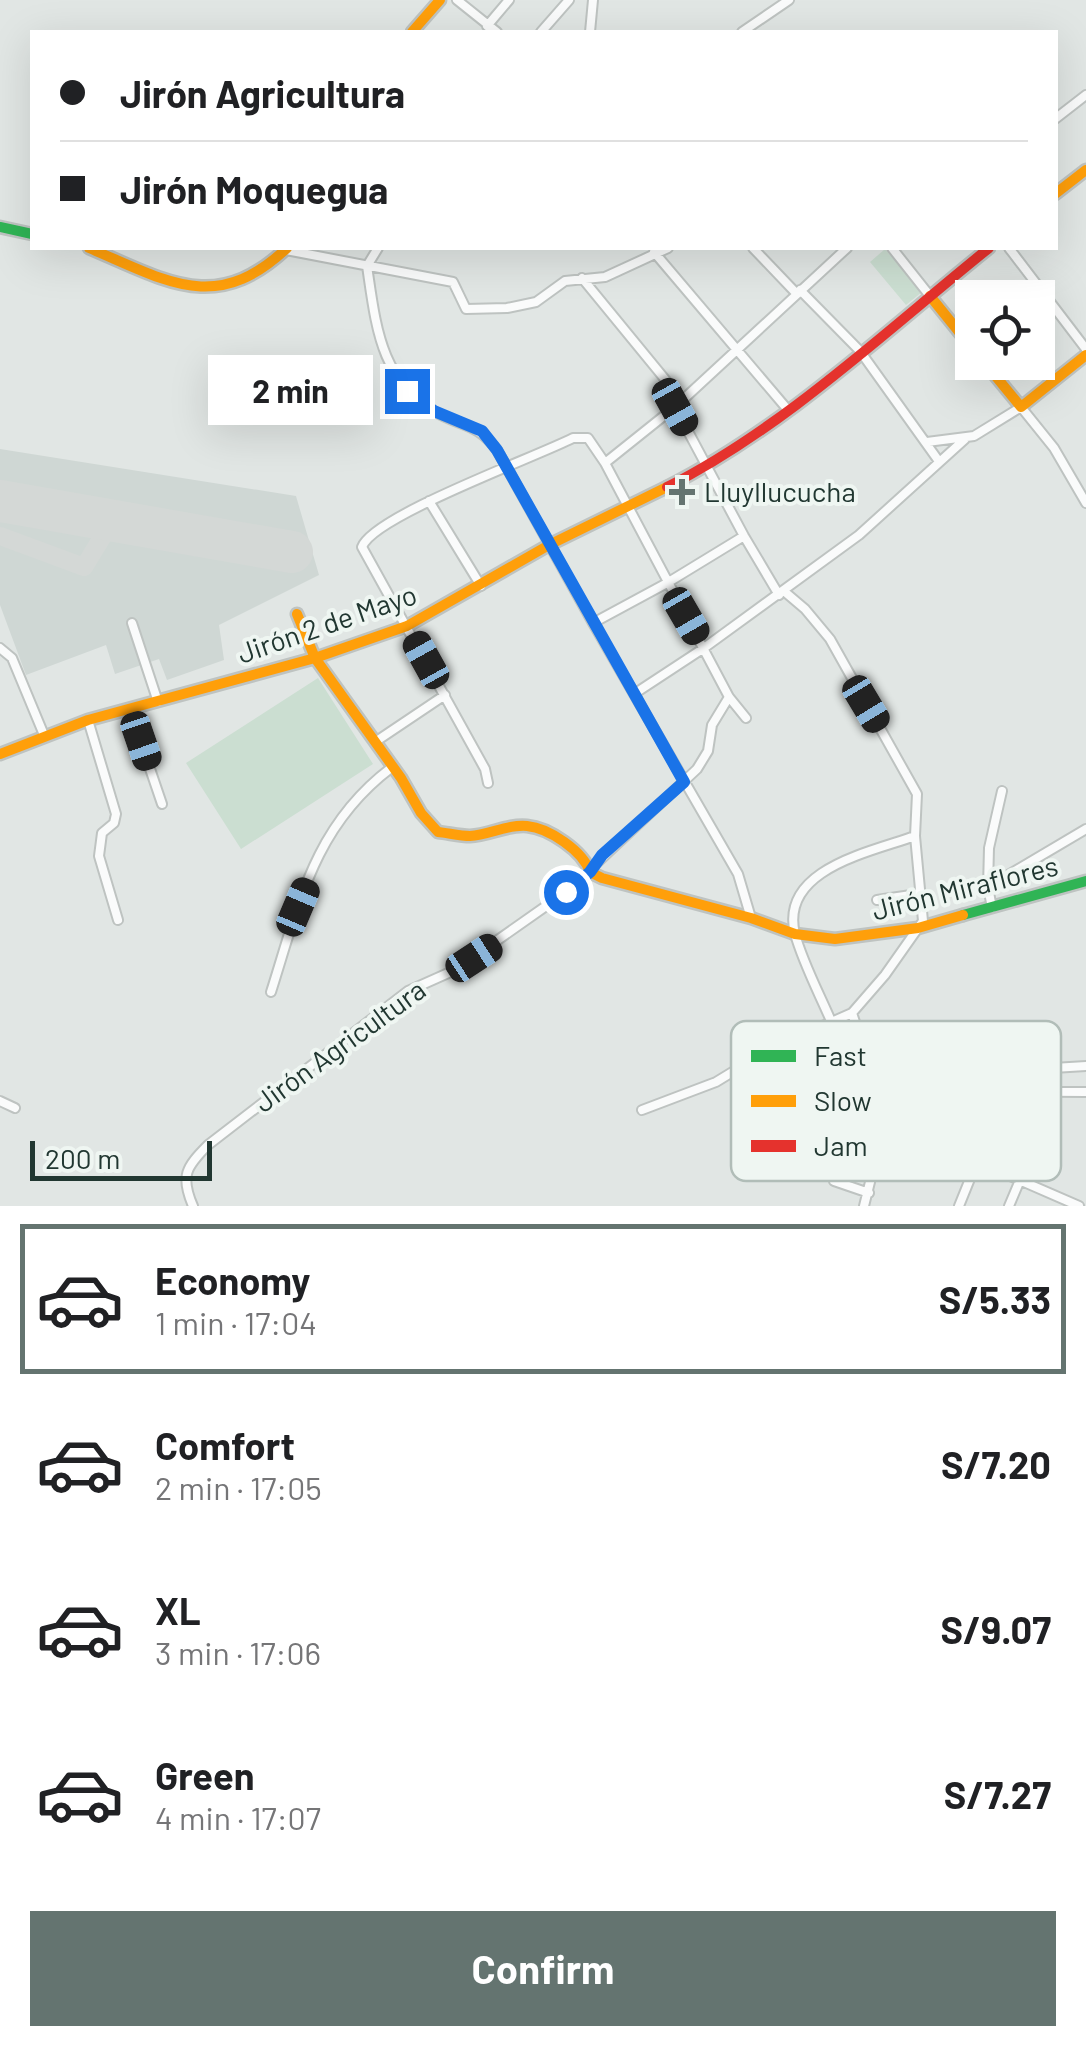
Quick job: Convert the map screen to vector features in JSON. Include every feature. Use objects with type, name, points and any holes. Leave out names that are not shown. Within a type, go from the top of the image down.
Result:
[{"type":"main road","points":[[414,30],[440,0]]},
{"type":"main road","points":[[1058,192],[1086,170]]},
{"type":"main road","points":[[0,227],[30,234]]},
{"type":"main road","points":[[94,250],[172,282],[208,289],[250,279],[286,250]]},
{"type":"main road","name":"Jirón 2 de Mayo","points":[[0,754],[88,720],[314,658],[407,626],[549,545],[708,466],[788,410],[987,250]]},
{"type":"main road","points":[[930,296],[955,327]]},
{"type":"main road","points":[[999,380],[1021,407],[1086,352]]},
{"type":"main road","name":"Jirón Miraflores","points":[[298,614],[314,658],[438,832],[470,836],[522,825],[534,827],[574,849],[590,872],[795,934],[835,939],[918,928],[1086,881]]},
{"type":"street","points":[[457,0],[494,30]]},
{"type":"street","points":[[487,26],[509,0]]},
{"type":"street","points":[[544,30],[569,0]]},
{"type":"street","points":[[590,30],[594,0]]},
{"type":"street","points":[[745,30],[789,0]]},
{"type":"street","points":[[1058,117],[1086,94]]},
{"type":"street","points":[[292,250],[453,282],[466,310],[536,302],[557,286],[582,278],[605,277],[661,250]]},
{"type":"street","points":[[377,250],[367,266],[381,338],[396,378],[434,411],[482,431],[497,450],[738,874],[751,918]]},
{"type":"street","points":[[755,250],[860,351],[938,460]]},
{"type":"street","points":[[605,463],[679,403],[845,250]]},
{"type":"street","points":[[894,250],[930,296]]},
{"type":"street","points":[[1010,250],[1086,352]]},
{"type":"street","points":[[654,252],[788,410]]},
{"type":"street","points":[[582,278],[679,403],[744,536],[782,593],[804,609],[830,639],[914,785],[918,803],[918,894],[923,912],[918,928],[852,1013],[831,1021],[795,934],[796,905],[808,881],[854,858],[915,836]]},
{"type":"street","points":[[634,694],[859,536],[965,439],[1021,407],[1054,448],[1086,503]]},
{"type":"street","points":[[488,783],[486,769],[362,547],[368,536],[429,501],[582,436],[588,438],[605,463],[729,696],[746,718]]},
{"type":"street","points":[[927,442],[965,439]]},
{"type":"street","points":[[429,501],[481,586]]},
{"type":"street","points":[[592,623],[744,536]]},
{"type":"street","points":[[132,623],[158,702]]},
{"type":"street","points":[[0,648],[12,658],[44,735]]},
{"type":"street","points":[[375,742],[445,695]]},
{"type":"street","name":"Jirón Agricultura","points":[[192,1206],[184,1181],[187,1170],[208,1146],[408,991],[481,954],[590,872],[602,855],[684,782],[708,751],[712,724],[729,696]]},
{"type":"street","points":[[130,710],[162,804]]},
{"type":"street","points":[[88,720],[116,814],[114,824],[102,833],[99,856],[118,920]]},
{"type":"street","points":[[271,992],[326,836],[352,801],[391,768]]},
{"type":"street","points":[[992,908],[988,887],[990,848],[1002,791]]},
{"type":"street","points":[[988,887],[1086,829]]},
{"type":"street","points":[[877,900],[918,894]]},
{"type":"street","points":[[852,1013],[855,1021]]},
{"type":"street","points":[[1061,1068],[1086,1066]]},
{"type":"street","points":[[642,1110],[731,1073]]},
{"type":"street","points":[[0,1100],[15,1108]]},
{"type":"street","points":[[834,1181],[868,1193]]},
{"type":"street","points":[[864,1206],[871,1181]]},
{"type":"street","points":[[959,1206],[969,1181]]},
{"type":"street","points":[[1008,1206],[1020,1181]]},
{"type":"street","points":[[1023,1181],[1078,1206]]},
{"type":"street","points":[[1051,1206],[1056,1194]]},
{"type":"shaded area","points":[[0,449],[296,496],[319,575],[219,625],[224,660],[167,680],[159,659],[115,674],[106,645],[26,675],[0,605]]},
{"type":"green space","points":[[886,250],[922,292],[906,305],[870,262]]},
{"type":"green space","points":[[318,678],[373,764],[241,849],[186,763]]},
{"type":"taxiway","points":[[0,536],[84,567],[112,521]]},
{"type":"runway","points":[[0,501],[292,552]]},
{"type":"traffic: fast","points":[[0,227],[30,234]]},
{"type":"traffic: fast","points":[[963,915],[1086,881]]},
{"type":"traffic: slow","points":[[414,30],[440,0]]},
{"type":"traffic: slow","points":[[1058,192],[1086,170]]},
{"type":"traffic: slow","points":[[94,250],[191,286],[237,281],[261,269],[285,250]]},
{"type":"traffic: slow","points":[[930,296],[955,327]]},
{"type":"traffic: slow","points":[[1055,380],[1086,355]]},
{"type":"traffic: slow","points":[[999,380],[1021,407],[1055,380]]},
{"type":"traffic: slow","points":[[0,754],[88,720],[315,658],[407,626],[549,545],[667,487]]},
{"type":"traffic: slow","points":[[297,614],[315,658],[438,832],[470,836],[513,827],[536,828],[564,842],[590,872],[602,878],[751,918],[795,934],[835,939],[918,928],[963,915]]},
{"type":"traffic: jam","points":[[667,487],[793,407],[987,250]]},
{"type":"place","name":"Lluyllucucha","points":[[682,492]]},
{"type":"route","points":[[407,391],[434,411],[482,431],[497,450],[684,782],[566,892]]}]
